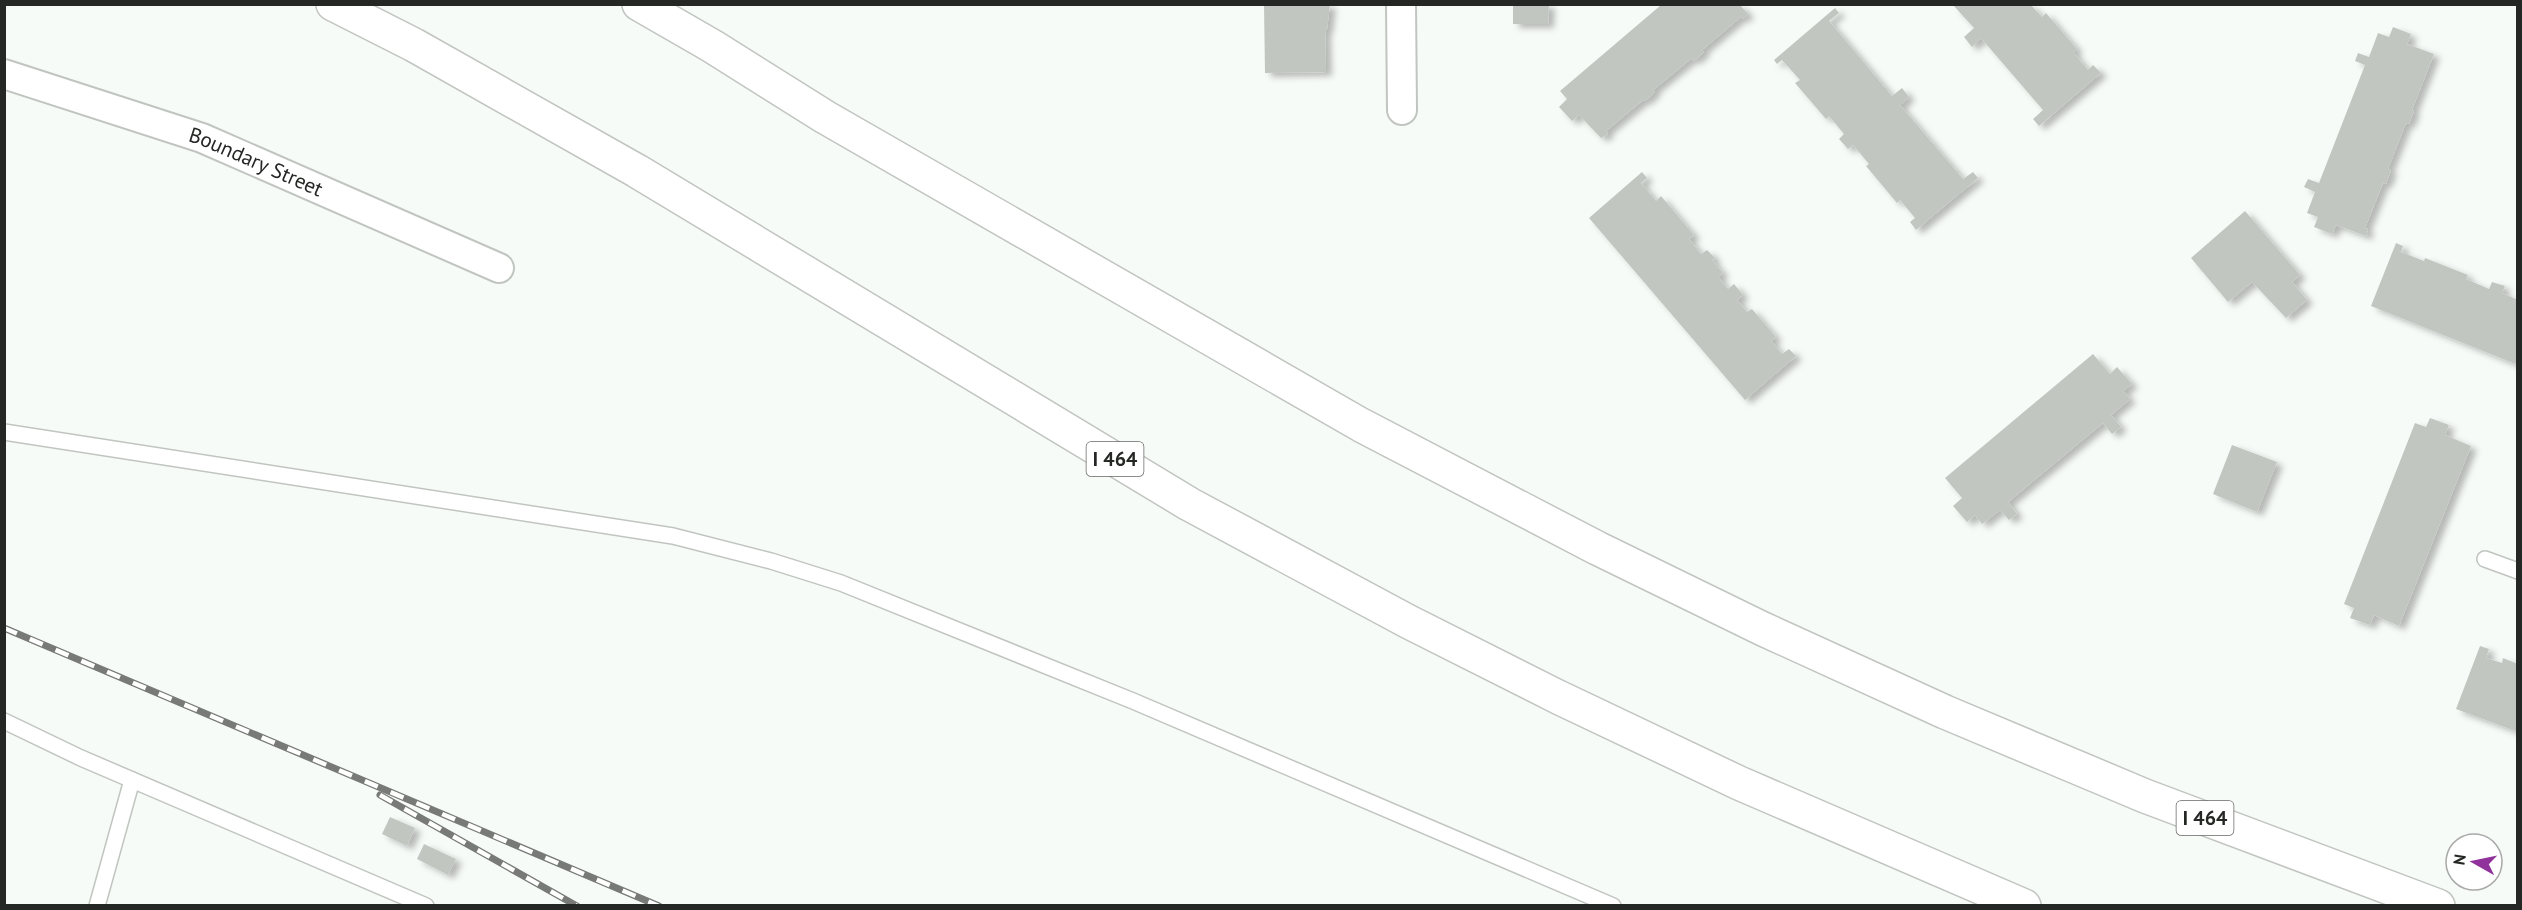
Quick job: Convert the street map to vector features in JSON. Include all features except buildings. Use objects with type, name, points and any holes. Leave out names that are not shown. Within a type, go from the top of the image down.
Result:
[{"type":"highway","name":"I 464","points":[[333,4],[414,45],[637,171],[1190,504],[1409,622],[1558,697],[1739,783],[2024,906]]},
{"type":"highway","name":"I 464","points":[[639,4],[712,46],[825,117],[1351,419],[1598,548],[1763,629],[1945,712],[2145,796],[2438,906]]},
{"type":"street","points":[[1401,4],[1402,110]]},
{"type":"street","name":"Boundary Street","points":[[4,74],[202,138],[500,268]]},
{"type":"lane","points":[[4,432],[673,536],[771,561],[841,583],[1079,679],[1613,906]]},
{"type":"lane","points":[[2485,559],[2517,571]]},
{"type":"lane","points":[[4,721],[132,780],[426,906]]},
{"type":"lane","points":[[97,906],[132,780]]},
{"type":"railway","points":[[4,628],[659,906]]},
{"type":"railway","points":[[380,795],[577,906]]}]
